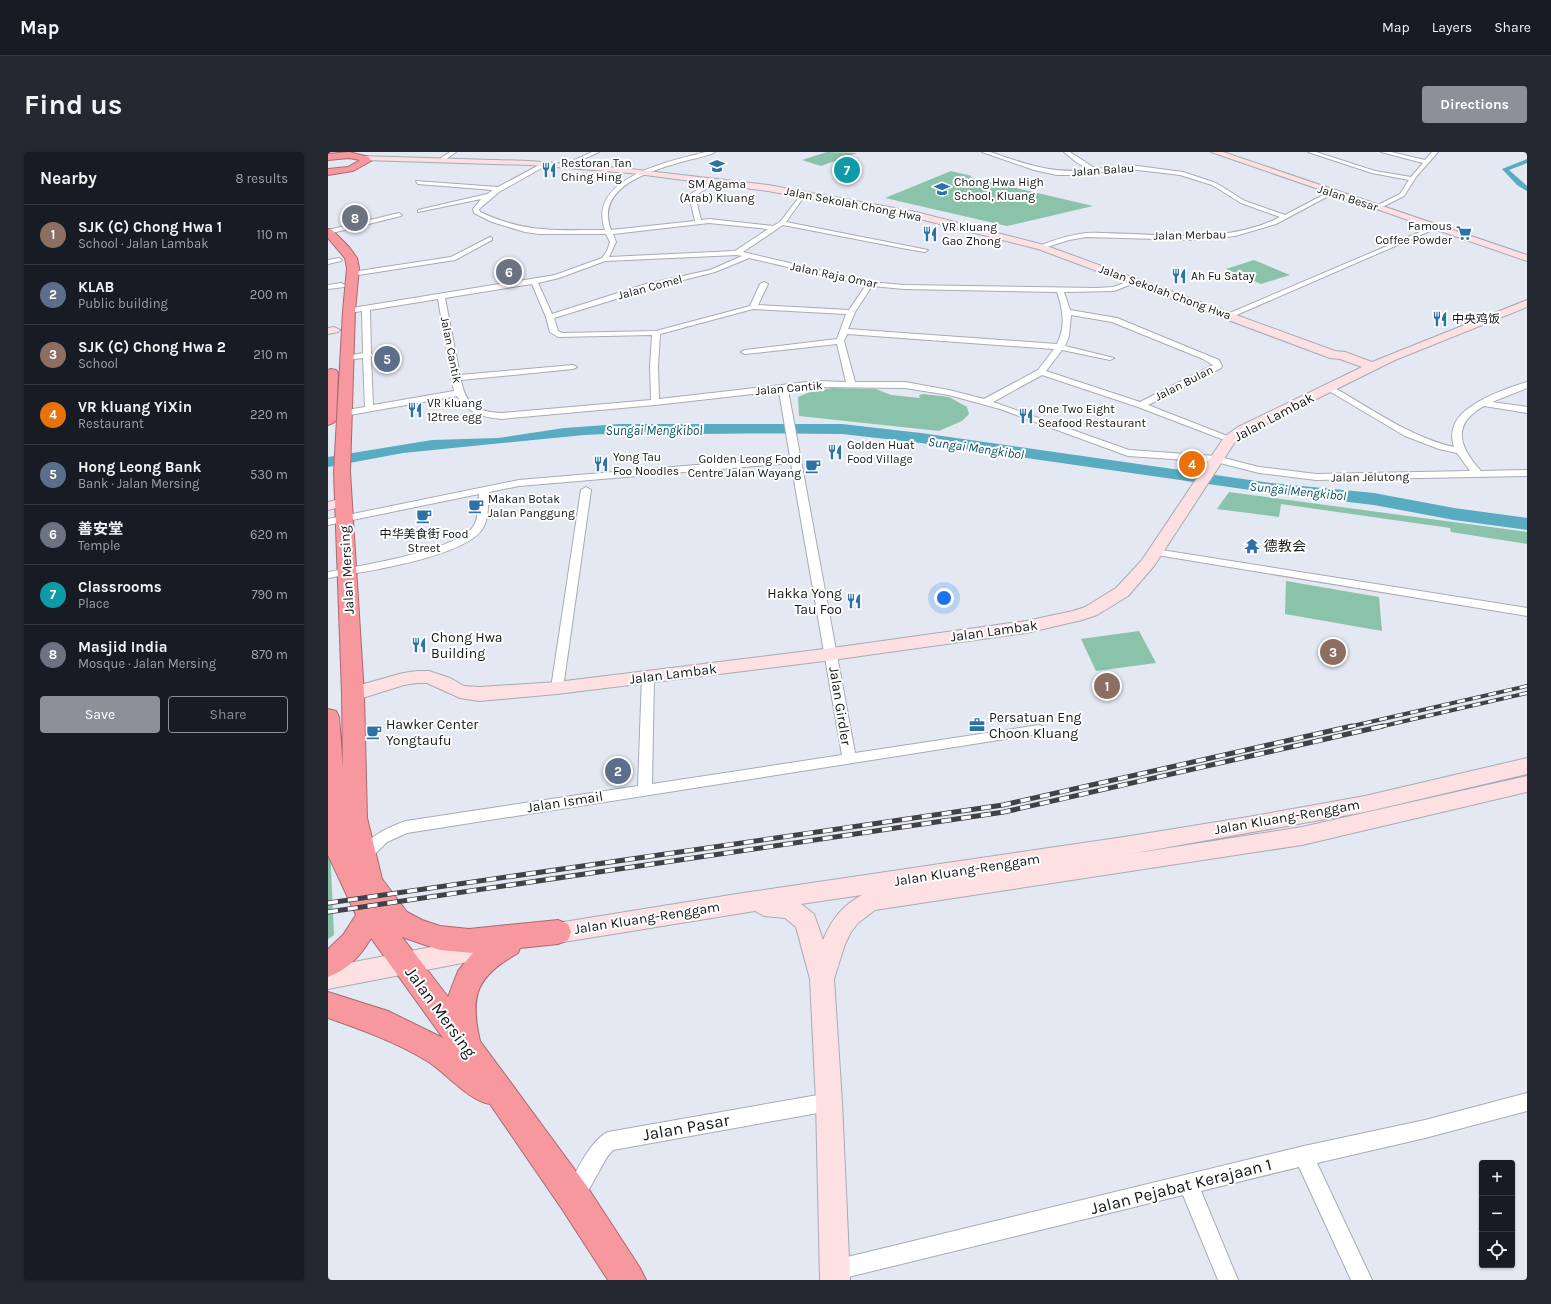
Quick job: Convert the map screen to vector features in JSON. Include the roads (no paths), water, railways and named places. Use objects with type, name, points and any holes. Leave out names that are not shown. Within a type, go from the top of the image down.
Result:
[{"type":"highway","points":[[331,155],[361,157]]},
{"type":"highway","points":[[328,180],[350,169],[361,157]]},
{"type":"highway","points":[[328,172],[350,169]]},
{"type":"highway","name":"Jalan Mersing","points":[[328,232],[350,258],[352,274],[344,413],[344,445],[342,472],[336,512],[337,573],[354,694],[355,818],[363,857],[378,912]]},
{"type":"highway","points":[[328,246],[333,261],[341,269],[341,285],[331,331],[333,345]]},
{"type":"highway","points":[[328,420],[332,360]]},
{"type":"highway","name":"Jalan Mersing","points":[[354,694],[338,704],[329,723],[330,807],[332,836],[343,863],[378,912],[406,962],[574,1197],[628,1280]]},
{"type":"highway","points":[[328,964],[352,946],[378,912],[398,920],[414,930],[440,938],[469,942],[558,932]]},
{"type":"highway","points":[[467,1047],[461,1015],[465,989],[470,977],[478,965],[488,955],[508,944]]},
{"type":"highway","points":[[328,1005],[378,1021],[438,1051],[508,1103]]},
{"type":"street","points":[[443,159],[453,152]]},
{"type":"street","points":[[564,166],[596,152]]},
{"type":"street","points":[[604,259],[610,251],[613,242],[605,222],[604,209],[610,196],[615,190],[643,173],[712,152]]},
{"type":"street","name":"Jalan Balau","points":[[985,152],[1036,169],[1057,173],[1075,173],[1130,167],[1181,173],[1214,184],[1243,202],[1286,217]]},
{"type":"street","points":[[1067,152],[1078,161],[1094,170]]},
{"type":"street","name":"Jalan Besar","points":[[1215,152],[1331,193],[1527,257]]},
{"type":"street","name":"Jalan Besar","points":[[1224,152],[1527,257]]},
{"type":"street","points":[[1311,152],[1374,172],[1412,179]]},
{"type":"street","points":[[1384,152],[1426,162]]},
{"type":"street","points":[[1382,206],[1402,195],[1412,179],[1435,152]]},
{"type":"street","name":"Jalan Sekolah Chong Hwa","points":[[361,157],[545,164],[643,173],[714,181],[803,194],[916,215],[1041,247],[1334,354],[1336,358],[1369,368]]},
{"type":"street","points":[[545,164],[489,196],[478,204],[476,210],[477,212],[494,221],[525,230],[539,232],[609,232],[698,221],[724,221],[775,228]]},
{"type":"street","points":[[698,221],[692,195],[714,181]]},
{"type":"street","points":[[418,182],[500,189]]},
{"type":"street","name":"Jalan Merbau","points":[[1041,247],[1068,238],[1086,235],[1200,237],[1253,231],[1286,217],[1331,193]]},
{"type":"street","points":[[737,253],[782,224],[803,194]]},
{"type":"street","points":[[420,211],[489,196]]},
{"type":"street","points":[[328,232],[399,215]]},
{"type":"street","points":[[782,224],[830,231],[879,244],[925,250]]},
{"type":"street","points":[[1229,315],[1436,227]]},
{"type":"street","points":[[352,274],[409,267],[458,258],[490,239]]},
{"type":"street","name":"Jalan Raja Omar","points":[[349,311],[534,282],[557,277],[604,259],[737,253],[870,284],[904,287],[1060,290],[1114,289],[1135,281]]},
{"type":"street","name":"Jalan Comel","points":[[550,317],[650,286],[723,268],[735,264],[748,256]]},
{"type":"street","points":[[534,282],[550,317],[554,332],[557,334],[656,333],[753,307],[851,312]]},
{"type":"street","points":[[753,307],[764,284]]},
{"type":"street","points":[[851,383],[840,341],[851,312],[870,284]]},
{"type":"street","points":[[328,287],[341,285]]},
{"type":"street","points":[[984,403],[1041,372],[1060,347],[1065,336],[1068,312],[1060,290]]},
{"type":"street","name":"Jalan Cantik","points":[[441,297],[459,393],[466,405],[478,413],[486,415],[501,416],[655,402],[783,388],[851,383],[905,385],[943,392],[1003,407],[1128,453],[1214,462]]},
{"type":"street","name":"Jalan Lambak","points":[[354,694],[403,679],[417,677],[430,677],[460,692],[467,693],[505,693],[557,688],[832,654],[1026,627],[1091,611],[1122,592],[1148,563],[1230,439],[1243,430],[1413,347],[1527,303]]},
{"type":"street","points":[[366,308],[370,409]]},
{"type":"street","name":"Jalan Bulan","points":[[1041,372],[1141,405],[1196,378],[1219,364],[1206,357],[1114,320],[1068,312]]},
{"type":"street","points":[[844,331],[1060,347],[1110,358]]},
{"type":"street","points":[[655,402],[654,366],[656,333]]},
{"type":"street","points":[[745,352],[840,341]]},
{"type":"street","points":[[347,358],[368,355]]},
{"type":"street","points":[[456,378],[573,367]]},
{"type":"street","points":[[1479,475],[1460,451],[1456,434],[1460,421],[1471,409],[1527,384]]},
{"type":"street","name":"Jalan Girdler","points":[[783,388],[793,460],[832,654],[849,759]]},
{"type":"street","points":[[1328,388],[1415,438],[1438,446],[1460,451]]},
{"type":"street","points":[[344,413],[459,393]]},
{"type":"street","points":[[1484,403],[1527,410]]},
{"type":"street","points":[[1141,405],[1230,439]]},
{"type":"street","points":[[336,512],[484,490],[519,483],[793,460]]},
{"type":"street","name":"Jalan Jelutong","points":[[1214,462],[1259,470],[1316,477],[1527,473]]},
{"type":"street","points":[[337,573],[444,548],[472,533],[477,528],[480,518],[484,490]]},
{"type":"street","points":[[557,688],[586,490]]},
{"type":"street","points":[[1155,552],[1527,612]]},
{"type":"street","points":[[645,789],[648,677]]},
{"type":"street","name":"Jalan Ismail","points":[[363,857],[375,843],[389,833],[406,827],[645,789],[1039,730]]},
{"type":"street","name":"Jalan Kluang-Renggam","points":[[328,978],[406,962],[508,944],[558,932],[1124,846],[1254,824],[1365,804],[1527,766]]},
{"type":"street","name":"Jalan Kluang-Renggam","points":[[822,979],[838,932],[846,918],[856,908],[871,901],[1294,837],[1377,820],[1527,784]]},
{"type":"street","points":[[743,903],[790,909],[806,921],[822,979],[829,1102],[832,1229],[835,1275]]},
{"type":"street","name":"Jalan Pasar","points":[[574,1197],[600,1150],[608,1141],[829,1102]]},
{"type":"street","name":"Jalan Pejabat Kerajaan 1","points":[[835,1275],[1188,1184],[1425,1129],[1527,1102]]},
{"type":"street","points":[[1304,1156],[1362,1280]]},
{"type":"street","points":[[1188,1184],[1228,1280]]},
{"type":"water","name":"Sungai Mengkibol","points":[[620,424],[784,424],[784,433],[701,434],[650,432],[584,435],[403,453],[328,467],[328,457],[432,440],[498,438],[564,428]]},
{"type":"waterway","points":[[1527,161],[1505,169],[1519,184],[1527,189]]},
{"type":"waterway","name":"Sungai Mengkibol","points":[[750,429],[842,429],[921,438],[1271,488],[1374,499],[1454,514],[1527,524]]},
{"type":"railway","points":[[1348,727],[1527,686]]},
{"type":"railway","points":[[1379,727],[1527,693]]},
{"type":"railway","points":[[328,903],[1003,805],[1352,726]]},
{"type":"railway","points":[[328,912],[1004,812],[1383,726]]},
{"type":"place","name":"SM Agama (Arab) Kluang","points":[[717,166]]},
{"type":"place","name":"Restoran Tan Ching Hing","points":[[549,170]]},
{"type":"place","name":"Classrooms","points":[[847,170]]},
{"type":"place","name":"Chong Hwa High School, Kluang","points":[[942,189]]},
{"type":"place","name":"Masjid India","points":[[355,218]]},
{"type":"place","name":"Famous Coffee Powder","points":[[1464,233]]},
{"type":"place","name":"VR kluang Gao Zhong","points":[[930,234]]},
{"type":"place","name":"善安堂","points":[[509,272]]},
{"type":"place","name":"Ah Fu Satay","points":[[1179,276]]},
{"type":"place","name":"中央鸡饭","points":[[1440,319]]},
{"type":"place","name":"Hong Leong Bank","points":[[387,359]]},
{"type":"place","name":"VR kluang 12tree egg","points":[[415,410]]},
{"type":"place","name":"One Two Eight Seafood Restaurant","points":[[1026,416]]},
{"type":"place","name":"Golden Huat Food Village","points":[[835,452]]},
{"type":"place","name":"Yong Tau Foo Noodles","points":[[601,464]]},
{"type":"place","name":"VR kluang YiXin","points":[[1192,464]]},
{"type":"place","name":"Golden Leong Food Centre Jalan Wayang","points":[[813,466]]},
{"type":"place","name":"Makan Botak Jalan Panggung","points":[[476,506]]},
{"type":"place","name":"中华美食街 Food Street","points":[[424,516]]},
{"type":"place","name":"德教会","points":[[1252,546]]},
{"type":"place","name":"Hakka Yong Tau Foo","points":[[854,601]]},
{"type":"place","name":"Chong Hwa Building","points":[[419,645]]},
{"type":"place","name":"SJK (C) Chong Hwa 2","points":[[1333,652]]},
{"type":"place","name":"SJK (C) Chong Hwa 1","points":[[1107,686]]},
{"type":"place","name":"Persatuan Eng Choon Kluang","points":[[977,725]]},
{"type":"place","name":"Hawker Center Yongtaufu","points":[[374,732]]},
{"type":"place","name":"KLAB","points":[[618,771]]}]
